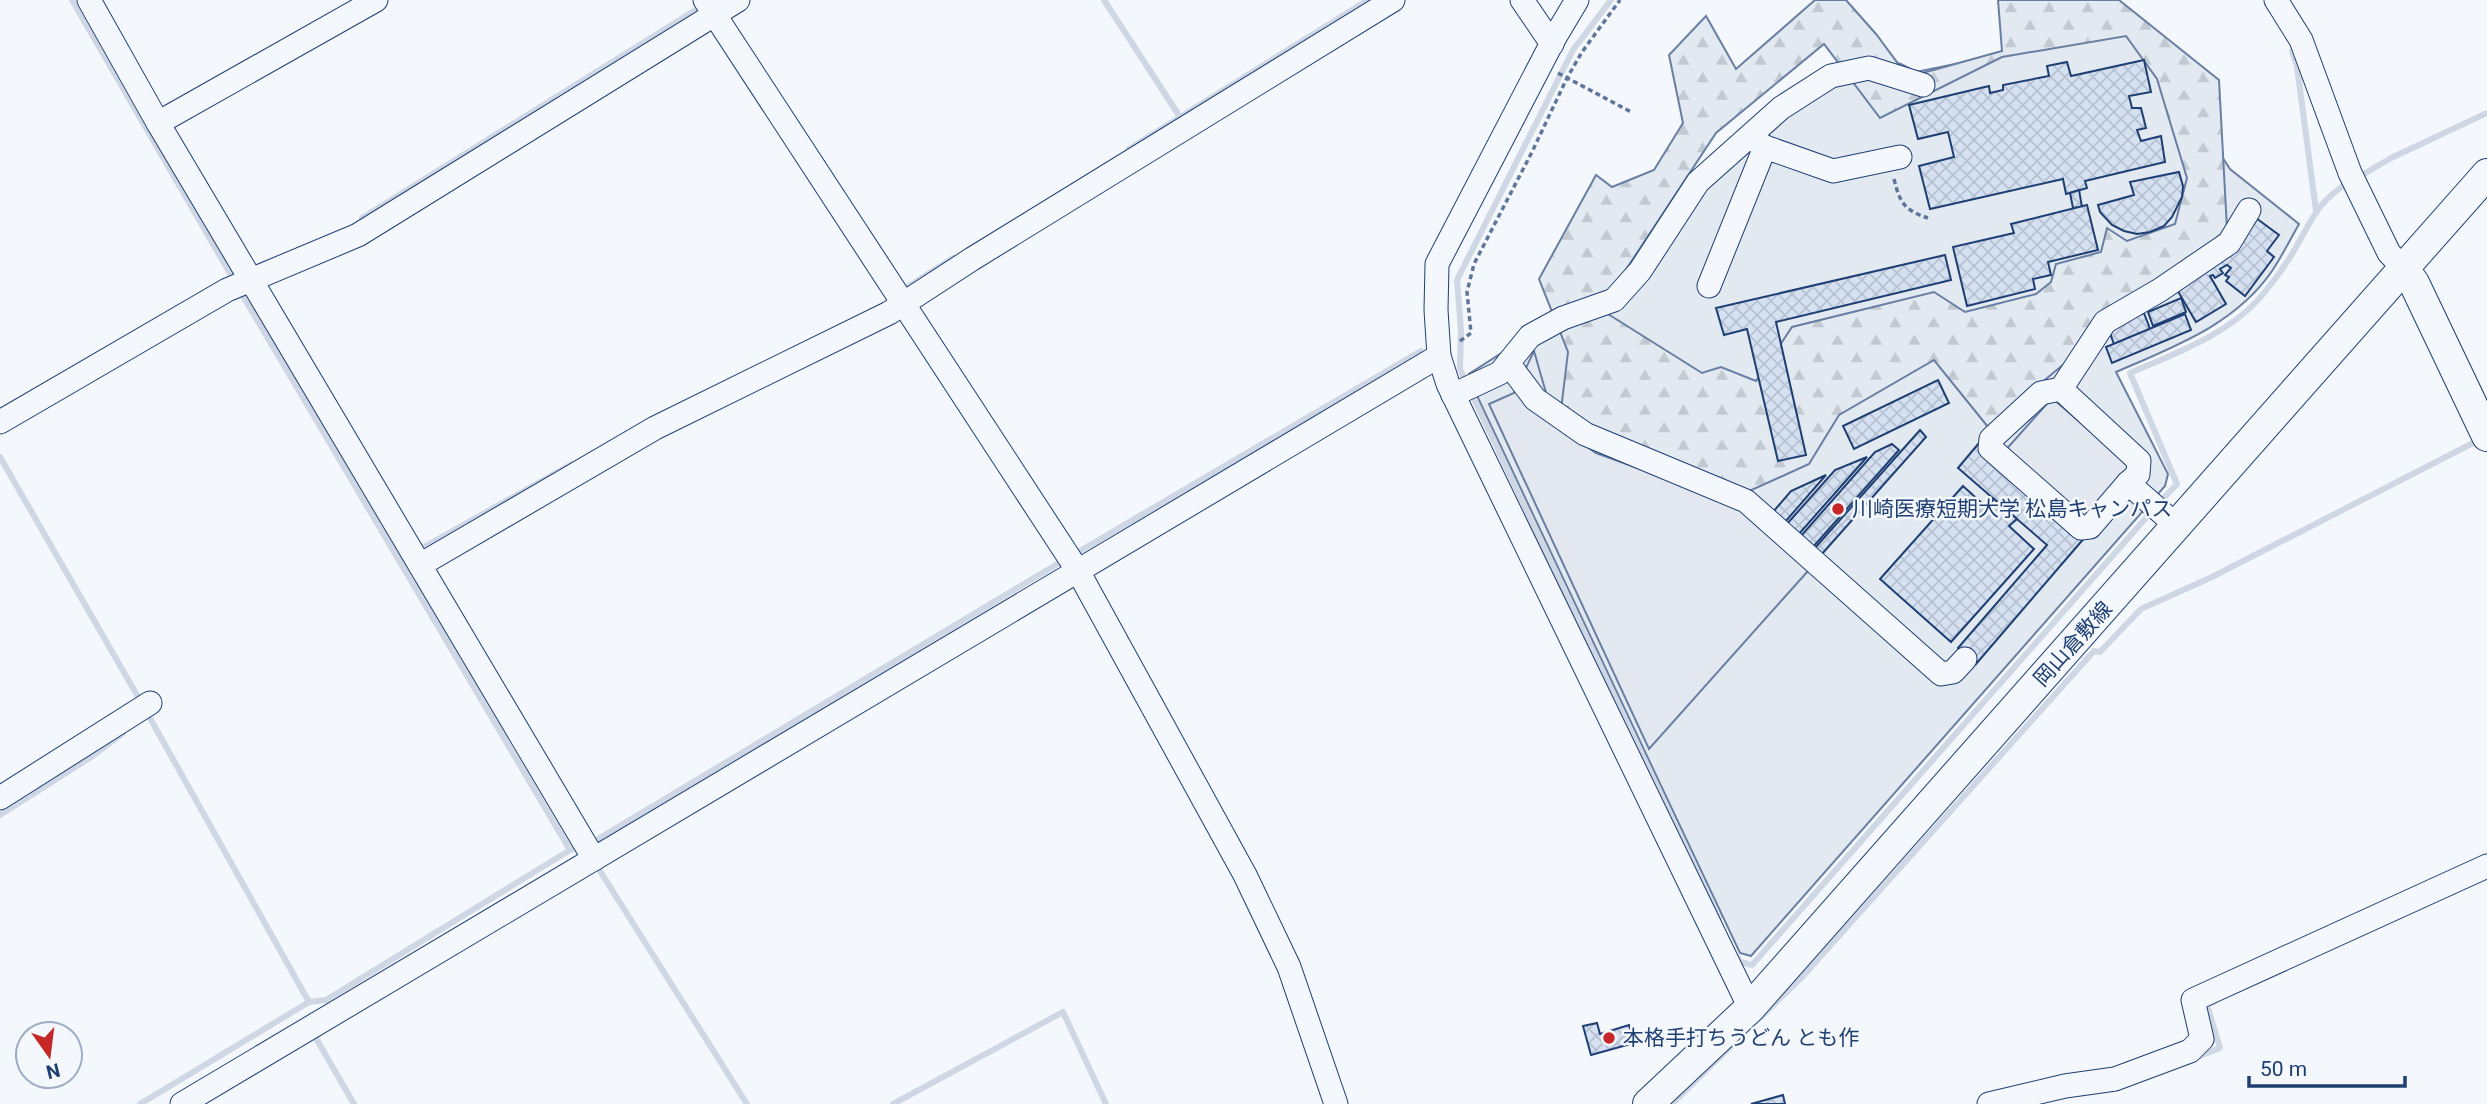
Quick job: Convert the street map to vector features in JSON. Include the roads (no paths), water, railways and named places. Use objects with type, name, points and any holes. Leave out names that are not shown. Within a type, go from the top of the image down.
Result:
[{"type":"main road","name":"岡山倉敷線","points":[[1648,1104],[1750,1008],[2163,513],[2404,269],[2487,174]]},
{"type":"main road","points":[[2404,269],[2414,283],[2487,436]]},
{"type":"street","points":[[89,0],[158,123],[241,284],[416,557],[588,849]]},
{"type":"street","points":[[158,123],[376,0]]},
{"type":"street","points":[[0,422],[241,284],[358,235],[710,8],[738,0]]},
{"type":"street","points":[[416,557],[655,428],[890,313],[897,298],[1393,0]]},
{"type":"street","points":[[1522,0],[1555,37]]},
{"type":"street","points":[[1577,0],[1555,37],[1437,264],[1436,310],[1440,356],[1463,390],[1750,1008]]},
{"type":"street","points":[[2276,0],[2301,40],[2353,179],[2389,253],[2404,269]]},
{"type":"street","points":[[710,8],[897,298],[1072,561],[1251,886],[1289,967],[1336,1104]]},
{"type":"street","points":[[1709,286],[1757,142],[1782,108],[1831,76],[1869,68],[1923,85]]},
{"type":"street","points":[[1463,390],[1500,373],[1531,336],[1563,318],[1614,300],[1640,271],[1698,182],[1757,142]]},
{"type":"street","points":[[1757,142],[1833,171],[1895,158]]},
{"type":"street","points":[[2061,389],[2139,461],[2138,474],[2090,527],[2081,527],[1990,448],[1991,439],[2041,393],[2061,389],[2105,322],[2160,290],[2229,243],[2249,210]]},
{"type":"street","points":[[182,1104],[310,1028],[588,849],[1072,561],[1440,356]]},
{"type":"street","points":[[1508,363],[1535,399],[1585,434],[1746,501],[1941,674],[1953,672],[1965,659]]},
{"type":"street","points":[[2128,484],[2163,513]]},
{"type":"street","points":[[0,798],[145,707]]},
{"type":"street","points":[[1989,1104],[2065,1086],[2115,1079],[2190,1051],[2202,1039],[2193,1000],[2487,866]]},
{"type":"waterway","points":[[72,0],[235,282]]},
{"type":"waterway","points":[[1104,0],[1180,117]]},
{"type":"waterway","points":[[1129,149],[1368,0]]},
{"type":"waterway","points":[[1611,0],[1573,50],[1457,280],[1461,331],[1460,369],[1719,919]]},
{"type":"waterway","points":[[362,218],[702,6]]},
{"type":"waterway","points":[[2292,51],[2297,66],[2316,211]]},
{"type":"waterway","points":[[2357,178],[2391,158],[2487,113]]},
{"type":"waterway","points":[[2159,503],[2177,484],[2130,373],[2220,331],[2251,307],[2282,269],[2321,206],[2348,183]]},
{"type":"waterway","points":[[900,292],[953,258]]},
{"type":"waterway","points":[[240,291],[570,850]]},
{"type":"waterway","points":[[1073,555],[1421,351]]},
{"type":"waterway","points":[[1761,1017],[1803,976],[2094,651],[2100,652],[2141,609],[2212,577],[2473,443]]},
{"type":"waterway","points":[[0,457],[141,702]]},
{"type":"waterway","points":[[399,561],[572,464]]},
{"type":"waterway","points":[[1737,957],[1740,962],[1752,965],[2152,511]]},
{"type":"waterway","points":[[309,1002],[326,1000],[570,850],[598,839],[1064,560]]},
{"type":"waterway","points":[[140,1104],[309,1002],[146,711]]},
{"type":"waterway","points":[[0,815],[91,757],[123,733]]},
{"type":"waterway","points":[[600,871],[747,1104]]},
{"type":"waterway","points":[[2197,1057],[2220,1048],[2207,1005],[2214,1002]]},
{"type":"waterway","points":[[893,1104],[1063,1012],[1106,1104]]},
{"type":"waterway","points":[[313,1033],[354,1104]]},
{"type":"waterway","points":[[1672,1104],[1743,1034]]},
{"type":"place","name":"川崎医療短期大学 松島キャンパス","points":[[1838,509]]},
{"type":"place","name":"本格手打ちうどん とも作","points":[[1609,1038]]}]
